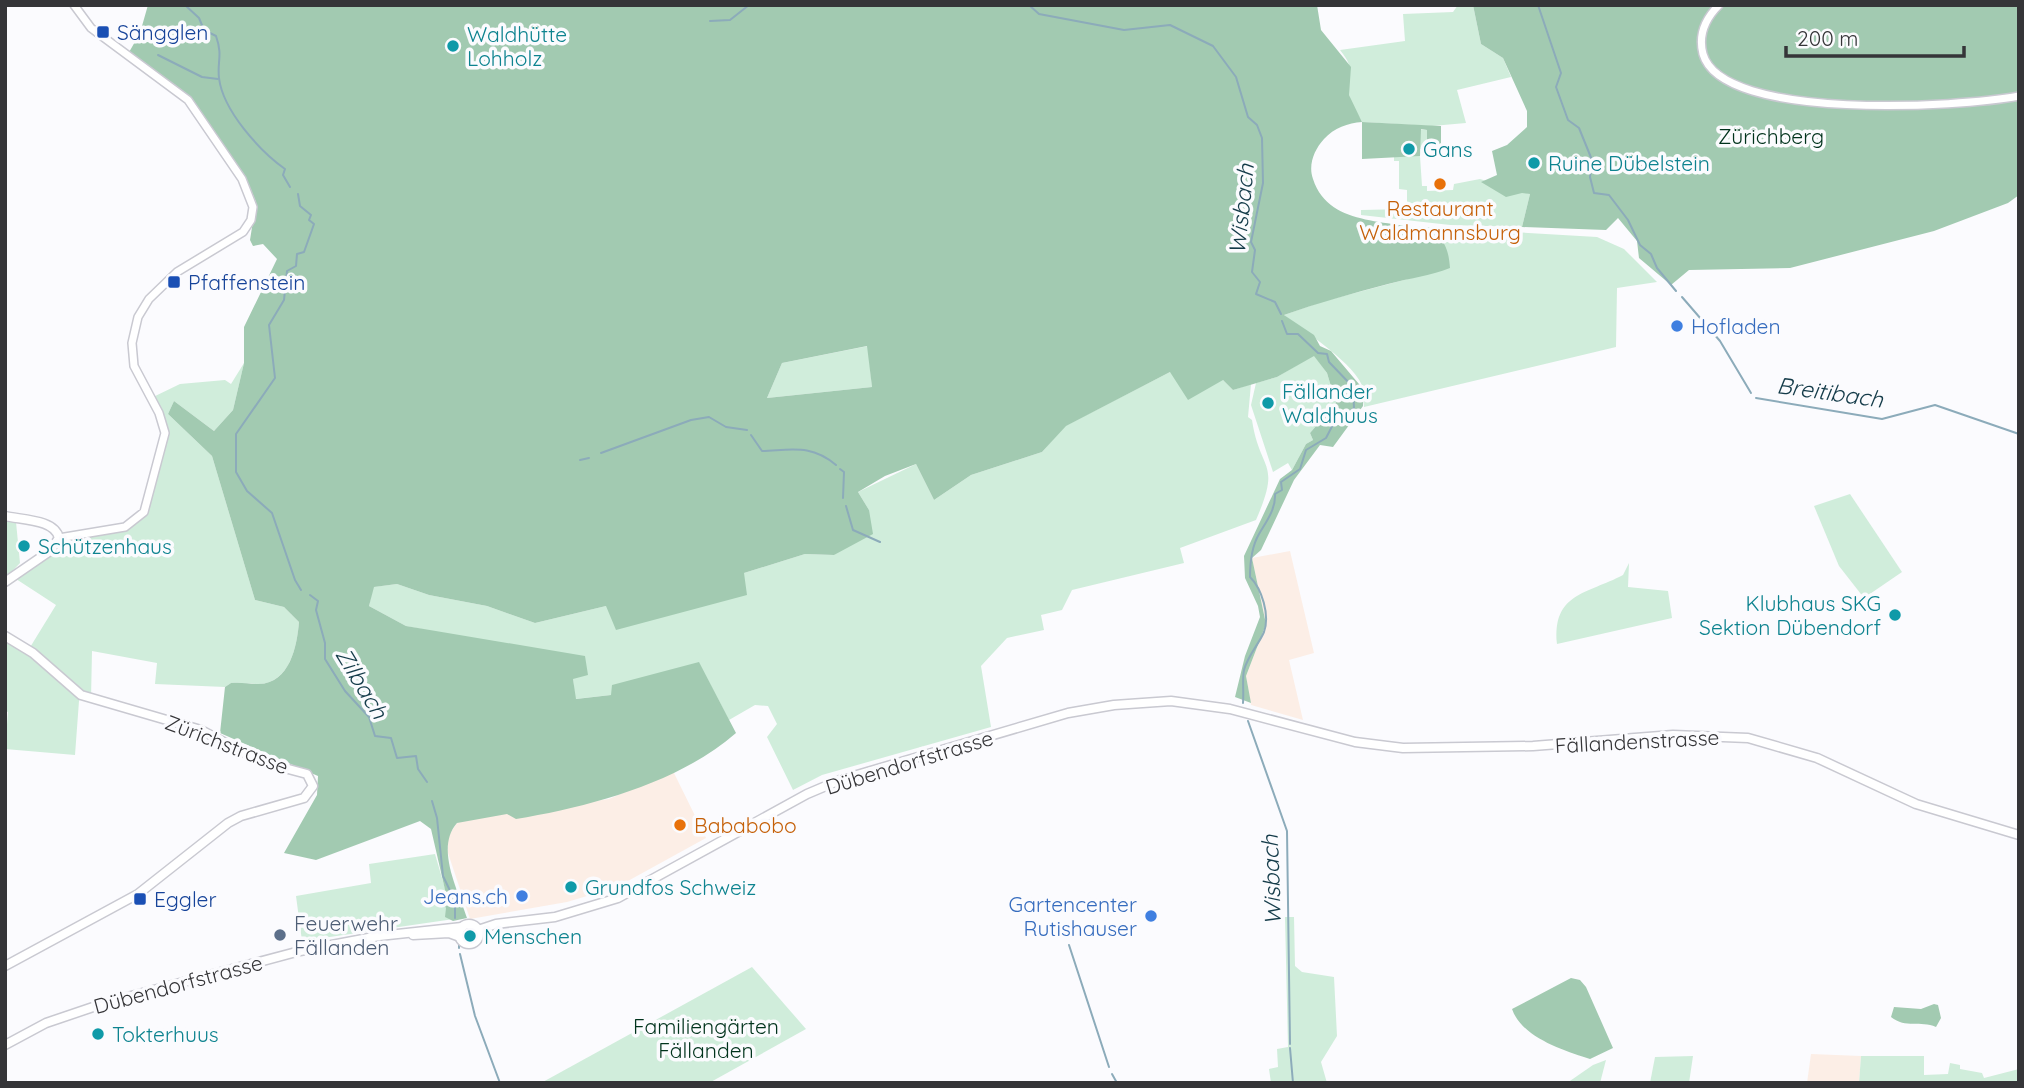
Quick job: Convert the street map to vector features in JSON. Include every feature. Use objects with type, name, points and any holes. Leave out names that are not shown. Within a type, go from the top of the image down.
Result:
[{"type":"main road","points":[[5,516],[50,526],[57,531],[59,538],[50,551],[5,582]]},
{"type":"main road","name":"Zürichstrasse","points":[[5,636],[33,653],[81,695],[208,732],[262,762],[307,774],[313,786],[304,799],[241,816],[228,823],[138,894],[5,966]]},
{"type":"main road","name":"Dübendorfstrasse","points":[[478,930],[595,907],[630,892],[807,794],[840,780],[1068,713],[1114,705],[1171,701],[1241,712]]},
{"type":"main road","name":"Fällandenstrasse","points":[[1241,712],[1355,742],[1403,748],[1520,747],[1672,735],[1748,738],[1817,758],[1907,801],[2019,835]]},
{"type":"main road","name":"Dübendorfstrasse","points":[[5,1045],[46,1023],[105,1003],[300,951],[391,939],[430,929],[471,924],[478,930],[478,938],[473,944],[465,943],[460,937],[449,933],[413,934]]},
{"type":"main road","points":[[460,937],[462,927]]},
{"type":"street","points":[[59,538],[125,527],[144,512],[165,433],[159,414],[134,366],[132,343],[138,317],[149,299],[177,271],[243,232],[252,217],[253,207],[242,179],[188,100],[91,28],[74,5]]},
{"type":"street","points":[[1719,5],[1705,23],[1702,48],[1714,73],[1733,84],[1821,104],[1930,105],[2019,96]]},
{"type":"shaded area","points":[[1290,551],[1314,653],[1289,660],[1303,720],[1251,705],[1246,676],[1266,624],[1252,558]]},
{"type":"shaded area","points":[[673,771],[706,838],[617,887],[567,902],[470,919],[448,853],[447,838],[457,823],[467,819],[609,799]]},
{"type":"shaded area","points":[[1811,1054],[1861,1056],[1859,1083],[1807,1083]]},
{"type":"green space","points":[[148,5],[1317,5],[1321,30],[1351,67],[1349,95],[1362,122],[1332,132],[1317,148],[1311,168],[1321,196],[1349,215],[1419,229],[1435,235],[1445,245],[1450,268],[1284,315],[1314,335],[1320,346],[1331,351],[1364,390],[1363,406],[1333,447],[1320,445],[1294,480],[1261,550],[1252,558],[1266,624],[1246,676],[1251,703],[1235,697],[1245,656],[1260,617],[1245,578],[1244,556],[1280,479],[1292,470],[1306,444],[1313,440],[1310,433],[1336,403],[1327,373],[1314,356],[1277,377],[1233,390],[1223,380],[1188,400],[1170,372],[1066,426],[1042,452],[971,475],[934,500],[916,464],[885,476],[858,492],[869,510],[873,534],[834,555],[805,554],[744,573],[747,595],[616,630],[606,606],[535,623],[487,606],[429,595],[397,584],[374,587],[369,606],[406,626],[585,656],[588,675],[573,679],[576,699],[611,695],[612,685],[699,662],[736,733],[688,766],[603,800],[516,819],[507,814],[457,823],[448,844],[448,857],[467,918],[453,921],[445,917],[446,908],[442,901],[446,894],[431,829],[420,821],[316,860],[284,853],[317,795],[318,776],[220,733],[225,687],[231,683],[270,682],[278,677],[285,670],[294,652],[299,622],[284,607],[255,600],[212,456],[168,414],[174,401],[214,431],[233,410],[244,363],[244,327],[277,259],[263,244],[253,246],[250,240],[256,202],[246,178],[223,149],[200,110],[183,93],[128,54],[140,33]],"holes":[[[867,346],[872,387],[767,398],[782,363]]]},
{"type":"green space","points":[[1458,5],[1473,5],[1481,44],[1503,58],[1511,77],[1457,90],[1466,123],[1432,126],[1362,122],[1352,105],[1348,88],[1349,64],[1340,50],[1405,41],[1403,14],[1453,12]]},
{"type":"green space","name":"Zürichberg","points":[[1473,5],[2019,5],[2019,195],[2008,203],[1934,231],[1790,268],[1689,270],[1671,285],[1639,258],[1637,241],[1618,218],[1606,230],[1522,227],[1530,194],[1506,197],[1481,182],[1497,175],[1492,151],[1507,145],[1527,127],[1527,111],[1503,58],[1481,44]]},
{"type":"green space","points":[[1362,122],[1441,126],[1441,151],[1427,151],[1427,130],[1421,129],[1420,156],[1362,159]]},
{"type":"green space","points":[[1411,128],[1427,130],[1427,147],[1399,156],[1420,156],[1422,186],[1427,186],[1427,191],[1453,190],[1454,184],[1480,179],[1530,194],[1522,227],[1450,225],[1361,215],[1361,210],[1407,209],[1407,190],[1399,189],[1399,161],[1394,161],[1394,153]]},
{"type":"green space","points":[[1392,225],[1597,237],[1624,249],[1657,282],[1617,288],[1616,347],[1364,407],[1364,390],[1351,369],[1284,315],[1321,302],[1419,276],[1436,236]]},
{"type":"green space","points":[[868,346],[872,387],[767,398],[782,363]]},
{"type":"green space","points":[[1314,355],[1327,373],[1336,403],[1310,433],[1313,440],[1306,444],[1292,470],[1288,463],[1273,472],[1251,405],[1256,383],[1277,377]]},
{"type":"green space","points":[[244,363],[233,410],[214,431],[174,401],[168,414],[212,456],[255,600],[284,607],[299,622],[294,652],[285,670],[270,682],[260,684],[231,683],[225,687],[155,684],[157,663],[92,651],[91,699],[81,696],[79,701],[75,755],[5,749],[8,712],[5,711],[5,636],[29,649],[56,605],[13,577],[50,551],[59,538],[111,528],[138,519],[165,438],[149,399],[180,384],[225,380],[231,384]]},
{"type":"green space","points":[[1170,372],[1223,380],[1233,390],[1251,384],[1248,417],[1252,420],[1268,476],[1264,501],[1256,520],[1180,548],[1184,563],[1072,590],[1062,610],[1041,615],[1044,630],[1007,638],[981,666],[991,727],[822,775],[793,790],[767,737],[777,724],[768,706],[755,705],[729,720],[699,663],[611,695],[575,699],[573,679],[466,638],[406,626],[369,606],[373,587],[397,584],[429,595],[487,606],[535,623],[744,573],[805,554],[834,555],[869,510],[858,492],[916,464],[934,500],[971,475],[1042,452],[1065,426]]},
{"type":"green space","points":[[1850,494],[1902,572],[1864,598],[1839,566],[1814,506]]},
{"type":"green space","points":[[5,520],[16,522],[20,563],[5,579]]},
{"type":"green space","points":[[1629,563],[1628,587],[1668,591],[1672,618],[1557,644],[1560,614],[1566,605],[1575,597],[1623,575]]},
{"type":"green space","points":[[435,854],[454,919],[302,941],[296,896],[371,883],[369,864]]},
{"type":"green space","points":[[1285,917],[1294,917],[1295,966],[1302,972],[1334,977],[1337,1036],[1321,1062],[1327,1083],[1271,1083],[1269,1069],[1278,1067],[1277,1049],[1288,1047]]},
{"type":"green space","name":"Familiengärten Fällanden","points":[[752,967],[806,1029],[709,1083],[541,1083]]},
{"type":"green space","points":[[1571,978],[1580,980],[1586,987],[1613,1048],[1590,1059],[1545,1042],[1534,1035],[1517,1019],[1512,1009]]},
{"type":"green space","points":[[1938,1005],[1941,1018],[1936,1027],[1902,1023],[1891,1017],[1894,1007],[1921,1009]]},
{"type":"green space","points":[[1693,1056],[1689,1083],[1650,1083],[1655,1057]]},
{"type":"green space","points":[[1861,1056],[1924,1056],[1924,1075],[1948,1074],[1950,1063],[1960,1065],[1960,1069],[1982,1073],[1984,1078],[2019,1069],[2019,1083],[1859,1083]]},
{"type":"green space","points":[[1606,1060],[1600,1083],[1567,1083],[1593,1065]]},
{"type":"waterway","name":"Zilbach","points":[[185,5],[199,18],[204,30],[216,36],[219,78],[227,104],[254,141],[285,169],[283,175],[290,187]]},
{"type":"waterway","points":[[710,21],[730,20],[749,5]]},
{"type":"waterway","name":"Wisbach","points":[[1029,5],[1039,14],[1124,30],[1170,25],[1213,46],[1236,77],[1248,117],[1257,125],[1262,138],[1263,183],[1251,242],[1255,250],[1252,272],[1260,282],[1256,294],[1275,302],[1281,314]]},
{"type":"waterway","points":[[1538,5],[1561,73],[1556,87],[1568,120],[1579,128],[1592,160],[1590,177],[1594,193],[1609,195],[1628,220],[1640,245],[1651,254],[1657,268],[1676,291]]},
{"type":"waterway","points":[[158,55],[202,77],[218,79]]},
{"type":"waterway","name":"Zilbach","points":[[298,194],[300,206],[311,215],[309,220],[314,224],[304,252],[297,254],[296,266],[287,271],[284,300],[269,325],[275,378],[236,434],[236,472],[247,491],[272,513],[301,590]]},
{"type":"waterway","name":"Breitibach","points":[[1682,297],[1720,341],[1751,393]]},
{"type":"waterway","name":"Wisbach","points":[[1243,703],[1244,670],[1266,625],[1264,603],[1250,577],[1255,544],[1272,510],[1275,494],[1282,490],[1281,482],[1300,469],[1306,450],[1326,438],[1339,413],[1348,413],[1354,408],[1353,387],[1329,362],[1327,354],[1318,353],[1298,334],[1287,334],[1282,321]]},
{"type":"waterway","name":"Breitibach","points":[[1756,398],[1882,419],[1935,405],[2019,434]]},
{"type":"waterway","points":[[601,453],[691,420],[709,417],[726,427],[747,430]]},
{"type":"waterway","points":[[751,435],[762,451],[810,451],[836,465]]},
{"type":"waterway","points":[[580,460],[589,458]]},
{"type":"waterway","points":[[840,469],[844,472],[843,498]]},
{"type":"waterway","points":[[846,506],[853,530],[880,542]]},
{"type":"waterway","name":"Zilbach","points":[[310,595],[318,601],[316,610],[325,643],[325,659],[345,691],[369,717],[375,736],[391,738],[397,758],[416,756],[418,769],[427,782]]},
{"type":"waterway","name":"Wisbach","points":[[1248,721],[1287,831],[1290,1044]]},
{"type":"waterway","name":"Zilbach","points":[[432,801],[437,818],[443,876],[455,901],[455,918]]},
{"type":"waterway","points":[[1069,945],[1109,1067]]},
{"type":"waterway","name":"Zilbach","points":[[460,954],[475,1016],[500,1083]]},
{"type":"waterway","name":"Wisbach","points":[[1290,1048],[1293,1083]]},
{"type":"waterway","points":[[1112,1074],[1117,1083]]},
{"type":"place","name":"Sängglen","points":[[103,32]]},
{"type":"place","name":"Waldhütte Lohholz","points":[[453,46]]},
{"type":"place","name":"Gans","points":[[1409,149]]},
{"type":"place","name":"Ruine Dübelstein","points":[[1534,163]]},
{"type":"place","name":"Restaurant Waldmannsburg","points":[[1440,184]]},
{"type":"place","name":"Pfaffenstein","points":[[174,282]]},
{"type":"place","name":"Hofladen","points":[[1677,326]]},
{"type":"place","name":"Fällander Waldhuus","points":[[1268,403]]},
{"type":"place","name":"Schützenhaus","points":[[24,546]]},
{"type":"place","name":"Klubhaus SKG Sektion Dübendorf","points":[[1895,615]]},
{"type":"place","name":"Bababobo","points":[[680,825]]},
{"type":"place","name":"Grundfos Schweiz","points":[[571,887]]},
{"type":"place","name":"Jeans.ch","points":[[522,896]]},
{"type":"place","name":"Eggler","points":[[140,899]]},
{"type":"place","name":"Gartencenter Rutishauser","points":[[1151,916]]},
{"type":"place","name":"Feuerwehr Fällanden","points":[[280,935]]},
{"type":"place","name":"Menschen","points":[[470,936]]},
{"type":"place","name":"Tokterhuus","points":[[98,1034]]}]
